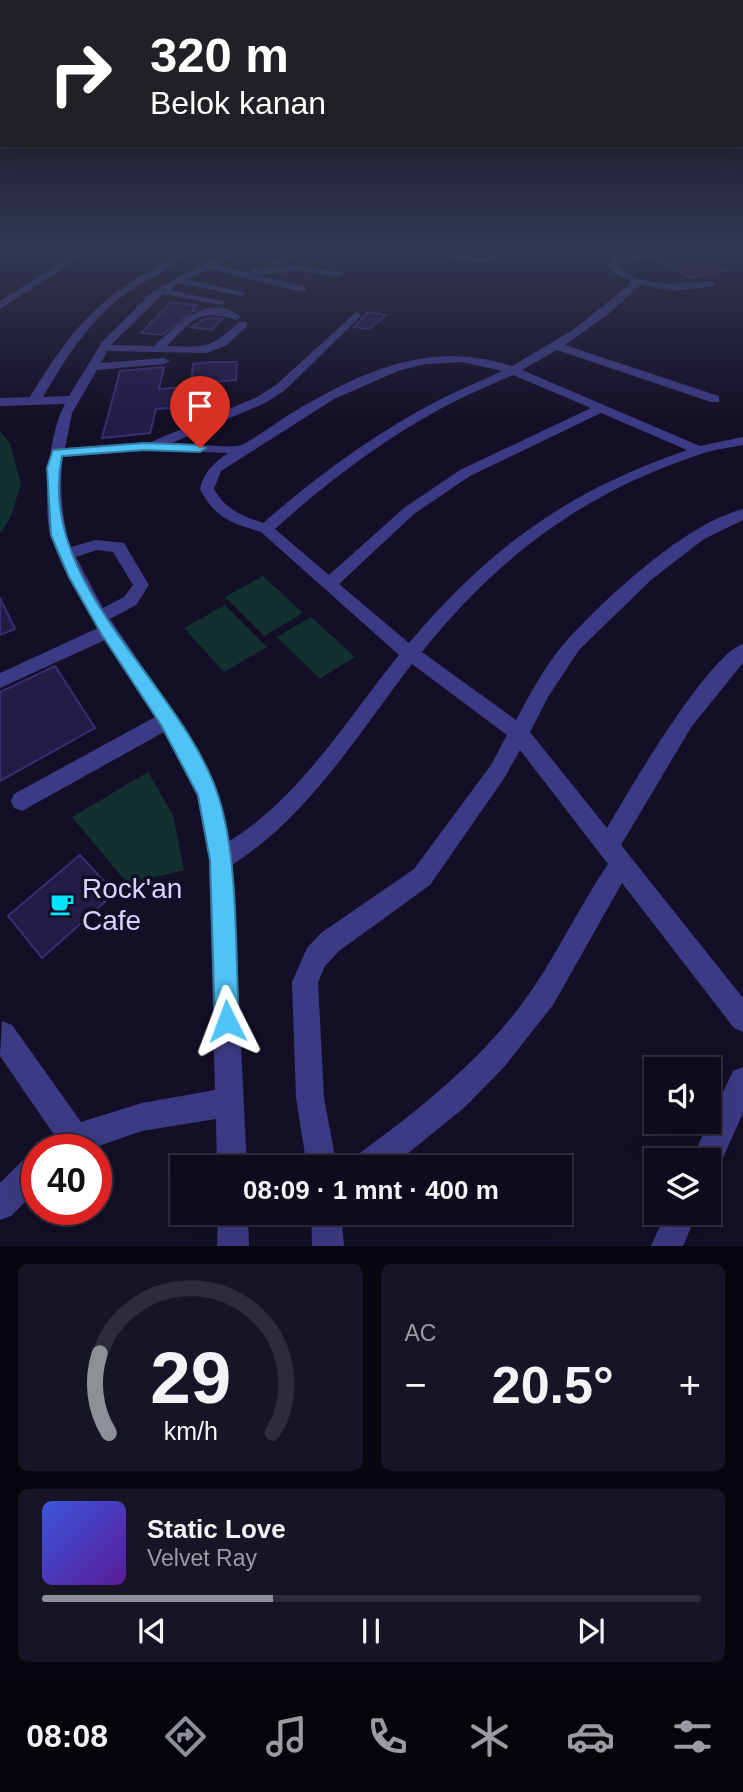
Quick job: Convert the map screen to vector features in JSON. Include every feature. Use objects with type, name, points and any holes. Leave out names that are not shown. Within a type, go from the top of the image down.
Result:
[{"type":"street","points":[[34,402],[72,342],[106,306]]},
{"type":"street","points":[[144,306],[129,318],[103,348],[66,413],[54,468],[55,508],[58,535],[104,624],[193,762],[208,795],[220,860],[232,1155]]},
{"type":"street","points":[[218,306],[239,315]]},
{"type":"street","points":[[266,529],[318,484],[398,429],[435,407],[557,346],[609,306]]},
{"type":"street","points":[[156,350],[190,316],[201,310],[239,315]]},
{"type":"street","points":[[103,348],[214,349],[239,315]]},
{"type":"street","points":[[153,446],[261,400],[280,388],[356,315]]},
{"type":"street","points":[[557,346],[715,399]]},
{"type":"street","points":[[699,450],[599,410],[512,370],[480,360],[425,360],[391,368],[315,405],[216,468],[209,479],[207,489],[216,506],[238,520],[266,529],[410,653],[519,733],[743,1019]]},
{"type":"street","points":[[91,367],[129,365],[146,361],[189,361]]},
{"type":"street","points":[[0,402],[73,400]]},
{"type":"street","points":[[328,585],[409,511],[466,473],[599,410]]},
{"type":"street","points":[[220,860],[248,845],[291,806],[410,653],[460,596],[507,551],[535,531],[627,477],[699,450],[741,443]]},
{"type":"street","points":[[57,453],[153,446],[242,450]]},
{"type":"street","points":[[204,449],[216,468]]},
{"type":"street","points":[[320,1155],[310,1098],[306,982],[316,957],[330,942],[422,877],[498,771],[541,692],[573,645],[645,576],[699,535],[743,514]]},
{"type":"street","points":[[0,681],[104,624],[140,593],[141,585],[117,547],[96,545],[67,554]]},
{"type":"street","points":[[383,1155],[437,1115],[495,1057],[532,1012],[616,854],[675,731],[711,684],[743,651]]},
{"type":"street","points":[[22,802],[167,720]]},
{"type":"street","points":[[0,1037],[2,1035],[61,1134]]},
{"type":"street","points":[[712,1148],[743,1081]]},
{"type":"street","points":[[90,1134],[110,1125],[230,1102]]},
{"type":"street","points":[[0,1205],[21,1184]]},
{"type":"street","points":[[233,1225],[233,1246]]},
{"type":"street","points":[[327,1225],[328,1246]]},
{"type":"street","points":[[667,1246],[677,1225]]},
{"type":"green space","points":[[0,431],[10,443],[21,484],[11,516],[0,534]]},
{"type":"green space","points":[[263,576],[303,613],[264,636],[225,597]]},
{"type":"green space","points":[[225,605],[267,647],[224,672],[184,628]]},
{"type":"green space","points":[[311,617],[355,657],[320,679],[277,637]]},
{"type":"green space","points":[[148,772],[173,815],[184,870],[128,884],[72,817]]},
{"type":"building","points":[[167,306],[196,306],[192,310],[195,310],[162,335],[141,333]]},
{"type":"building","points":[[368,312],[386,315],[369,329],[354,327]]},
{"type":"building","points":[[205,319],[223,319],[211,330],[190,327]]},
{"type":"building","points":[[237,362],[236,380],[191,384],[193,364]]},
{"type":"building","points":[[164,367],[159,389],[181,387],[180,407],[156,409],[150,433],[102,438],[120,371]]},
{"type":"building","points":[[0,598],[15,629],[0,635]]},
{"type":"building","points":[[55,666],[95,728],[0,781],[0,692]]},
{"type":"building","name":"Rock'an Cafe","points":[[80,855],[115,893],[42,958],[8,916]]},
{"type":"place","name":"Rock'an Cafe","points":[[62,904]]},
{"type":"route","points":[[200,448],[144,447],[57,453],[54,468],[55,508],[58,535],[77,577],[108,631],[193,762],[208,795],[220,860],[227,1021]]}]
